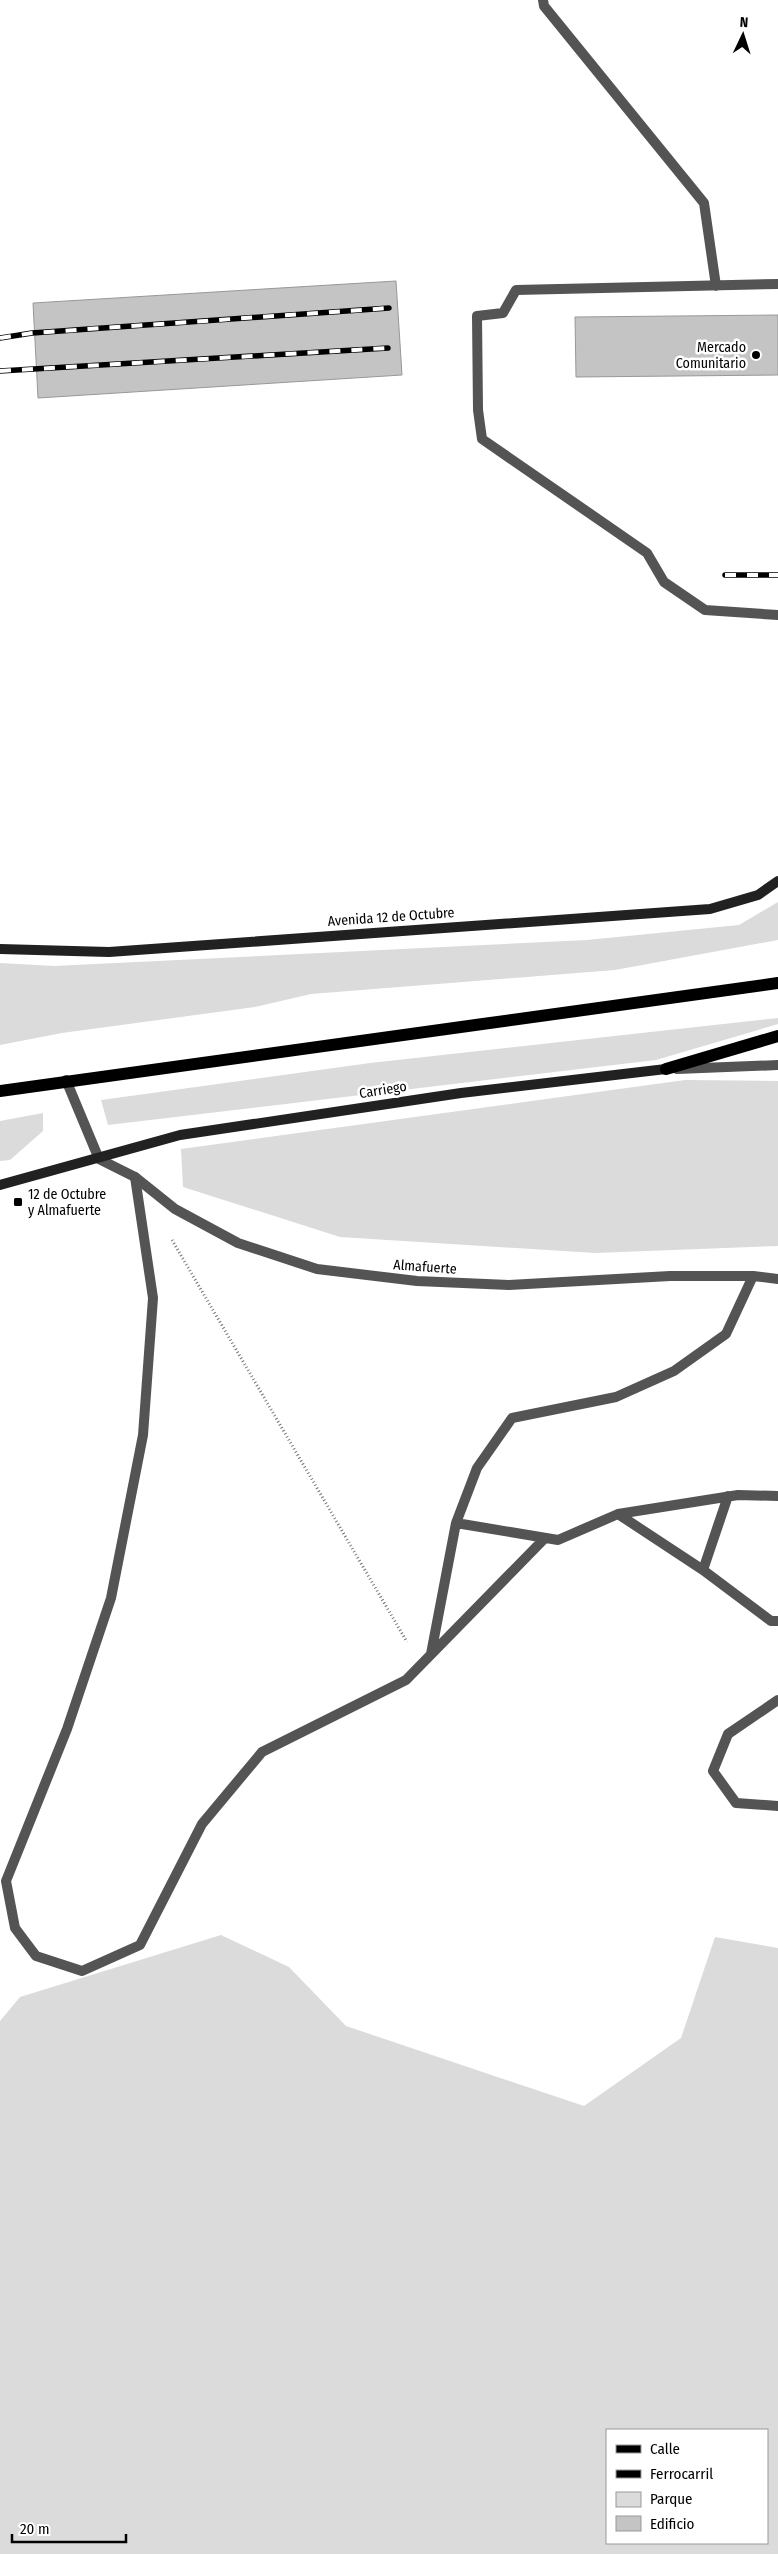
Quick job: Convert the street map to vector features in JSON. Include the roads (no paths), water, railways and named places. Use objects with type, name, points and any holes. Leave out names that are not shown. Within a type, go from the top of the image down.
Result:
[{"type":"main road","points":[[0,1090],[778,983]]},
{"type":"main road","points":[[666,1069],[778,1036]]},
{"type":"street","points":[[544,0],[544,6],[704,203],[716,286]]},
{"type":"street","points":[[778,284],[516,290],[503,313],[477,316],[478,410],[482,439],[647,552],[664,582],[705,610],[778,615]]},
{"type":"street","name":"Avenida 12 de Octubre","points":[[0,949],[109,952],[710,909],[758,895],[778,881]]},
{"type":"street","name":"Carriego","points":[[0,1185],[180,1135],[461,1092],[666,1069],[778,1065]]},
{"type":"street","points":[[66,1080],[99,1159]]},
{"type":"street","name":"Almafuerte","points":[[99,1159],[135,1176],[175,1209],[238,1243],[317,1269],[417,1282],[509,1285],[670,1276],[753,1276],[778,1279]]},
{"type":"street","points":[[135,1176],[153,1298],[143,1435],[111,1598],[67,1729],[6,1881],[15,1928],[36,1956],[82,1971],[140,1945],[202,1824],[262,1752],[406,1680],[545,1538]]},
{"type":"street","points":[[431,1654],[456,1523],[477,1468],[512,1418],[616,1397],[674,1371],[726,1334],[753,1276]]},
{"type":"street","points":[[456,1523],[558,1540],[618,1514],[728,1496],[778,1496]]},
{"type":"street","points":[[703,1570],[728,1496]]},
{"type":"street","points":[[618,1514],[703,1570],[771,1621],[778,1621]]},
{"type":"street","points":[[778,1700],[728,1734],[713,1771],[736,1803],[778,1806]]},
{"type":"railway","points":[[0,338],[32,333],[389,308]]},
{"type":"railway","points":[[0,371],[388,348]]},
{"type":"railway","points":[[725,575],[778,575]]},
{"type":"place","name":"Mercado Comunitario","points":[[756,355]]},
{"type":"place","name":"12 de Octubre y Almafuerte","points":[[18,1202]]}]
